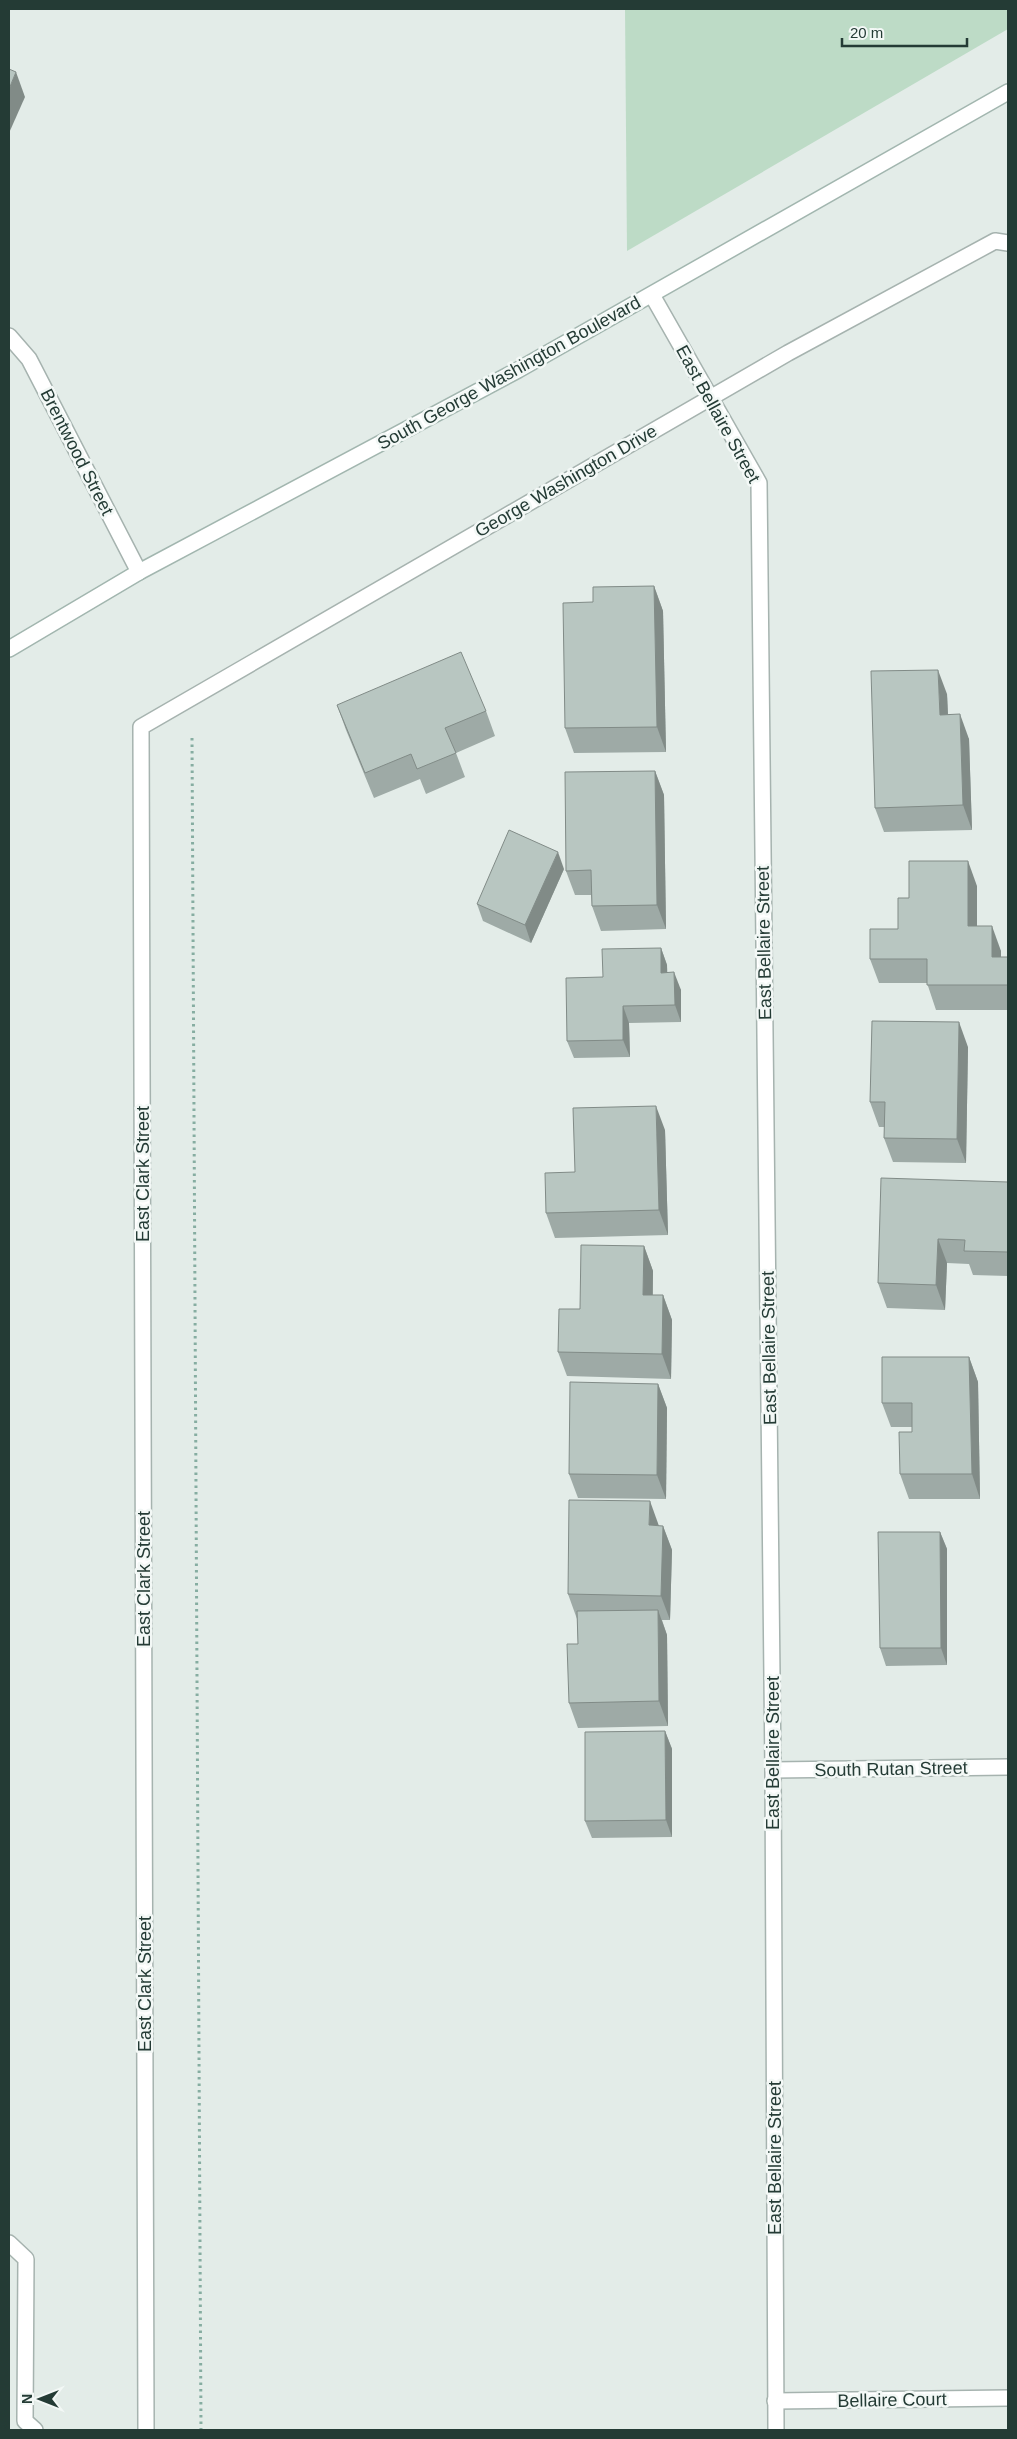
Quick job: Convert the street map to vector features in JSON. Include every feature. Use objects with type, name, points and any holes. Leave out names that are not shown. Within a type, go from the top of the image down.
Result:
[{"type":"street","name":"South George Washington Boulevard","points":[[9,649],[139,572],[510,375],[1008,92]]},
{"type":"street","name":"George Washington Drive","points":[[141,727],[788,353],[1002,242]]},
{"type":"street","name":"East Bellaire Street","points":[[652,295],[760,483],[773,1770],[776,2430]]},
{"type":"street","name":"Brentwood Street","points":[[9,336],[29,360],[139,572]]},
{"type":"street","name":"East Clark Street","points":[[141,727],[146,2430]]},
{"type":"street","name":"South Rutan Street","points":[[773,1770],[1008,1767]]},
{"type":"street","points":[[9,2243],[26,2259],[25,2421],[35,2430]]},
{"type":"street","name":"Bellaire Court","points":[[775,2401],[1008,2398]]},
{"type":"path","points":[[192,738],[200,2430]]},
{"type":"green space","points":[[625,9],[1008,9],[1008,29],[627,251]]},
{"type":"building","points":[[9,69],[16,72],[9,89]]},
{"type":"building","points":[[654,586],[657,727],[565,728],[563,603],[593,602],[593,587]]},
{"type":"building","points":[[461,652],[486,711],[445,728],[456,753],[417,769],[411,754],[365,773],[337,705]]},
{"type":"building","points":[[938,670],[940,715],[960,714],[963,805],[875,808],[871,671]]},
{"type":"building","points":[[655,771],[657,905],[592,906],[591,870],[566,871],[565,772]]},
{"type":"building","points":[[509,830],[558,852],[525,925],[477,904]]},
{"type":"building","points":[[909,861],[968,861],[968,926],[992,926],[992,957],[1008,957],[1008,985],[927,985],[927,959],[870,959],[870,929],[898,929],[898,898],[909,898]]},
{"type":"building","points":[[661,948],[661,973],[674,972],[675,1005],[623,1006],[623,1040],[567,1041],[566,978],[603,977],[602,949]]},
{"type":"building","points":[[872,1021],[959,1022],[957,1139],[884,1138],[885,1102],[870,1102]]},
{"type":"building","points":[[656,1106],[659,1210],[546,1213],[545,1173],[575,1172],[573,1108]]},
{"type":"building","points":[[881,1178],[1008,1182],[1008,1252],[964,1251],[965,1240],[938,1239],[936,1285],[878,1283]]},
{"type":"building","points":[[581,1245],[644,1246],[643,1295],[663,1295],[662,1354],[558,1352],[559,1309],[580,1309]]},
{"type":"building","points":[[882,1357],[969,1357],[972,1474],[900,1474],[899,1432],[912,1432],[912,1403],[882,1403]]},
{"type":"building","points":[[570,1382],[658,1384],[657,1475],[569,1474]]},
{"type":"building","points":[[569,1500],[650,1501],[649,1525],[663,1526],[661,1596],[568,1594]]},
{"type":"building","points":[[878,1532],[940,1532],[941,1648],[880,1648]]},
{"type":"building","points":[[658,1610],[659,1701],[569,1703],[567,1644],[578,1644],[577,1611]]},
{"type":"building","points":[[665,1731],[666,1820],[585,1821],[585,1732]]}]
